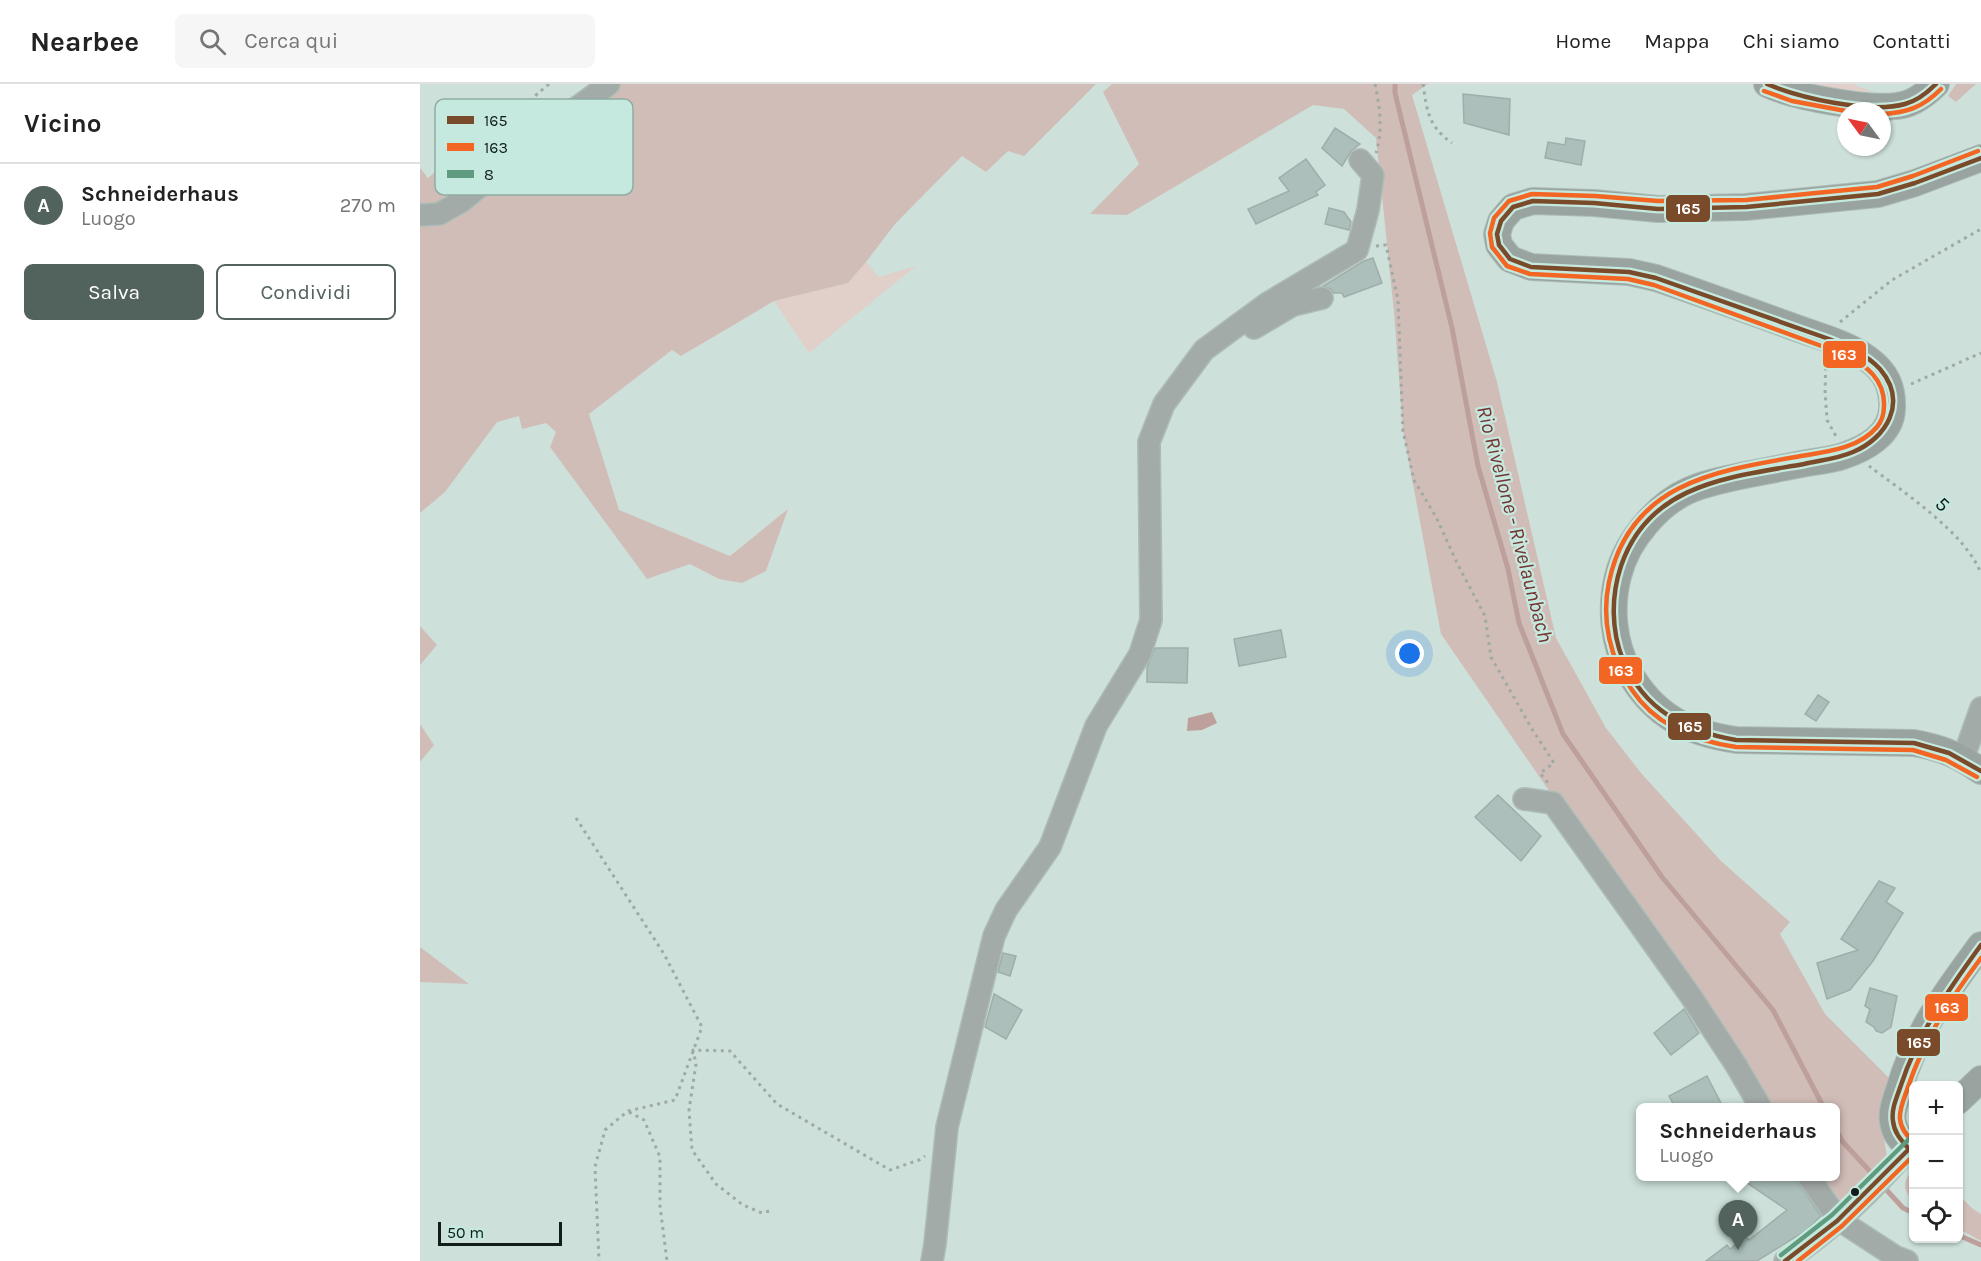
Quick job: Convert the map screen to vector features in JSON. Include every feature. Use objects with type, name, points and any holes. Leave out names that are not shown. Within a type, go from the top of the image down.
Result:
[{"type":"main road","points":[[1767,84],[1815,98],[1867,106],[1897,106],[1916,100],[1936,84]]},
{"type":"main road","points":[[1972,765],[1941,748],[1914,743],[1736,741],[1691,729],[1654,706],[1639,689],[1627,669],[1618,644],[1613,616],[1615,589],[1623,559],[1636,535],[1655,513],[1677,495],[1702,483],[1840,457],[1864,448],[1882,434],[1892,415],[1893,393],[1884,375],[1868,359],[1829,340],[1656,278],[1629,272],[1531,267],[1510,259],[1499,245],[1497,234],[1501,220],[1513,207],[1533,201],[1594,203],[1658,209],[1746,207],[1878,194],[1915,183],[1981,158]]},
{"type":"main road","points":[[1906,1153],[1896,1134],[1892,1119],[1905,1066],[1917,1038],[1937,1005],[1981,945]]},
{"type":"main road","points":[[1905,1066],[1909,1091]]},
{"type":"main road","points":[[1963,1097],[1981,1079]]},
{"type":"street","points":[[589,99],[609,84]]},
{"type":"street","points":[[932,1261],[947,1127],[994,936],[1006,910],[1050,846],[1096,726],[1140,654],[1151,620],[1149,442],[1164,404],[1204,350],[1268,303],[1357,250],[1368,210],[1366,167]]},
{"type":"street","points":[[420,215],[439,214],[470,195]]},
{"type":"street","points":[[1204,350],[1224,346],[1293,305],[1323,298]]},
{"type":"street","points":[[1972,765],[1981,708]]},
{"type":"street","points":[[1524,799],[1553,803],[1690,995],[1759,1103]]},
{"type":"street","points":[[1785,1261],[1803,1250],[1843,1216],[1906,1153]]},
{"type":"street","points":[[1812,1181],[1843,1216],[1896,1257],[1906,1261]]},
{"type":"path","points":[[531,99],[549,84]]},
{"type":"path","points":[[1366,167],[1374,162],[1381,138],[1375,84]]},
{"type":"path","points":[[1423,84],[1427,113],[1441,135],[1452,143]]},
{"type":"path","points":[[1838,440],[1827,420],[1825,391],[1827,350],[1837,324],[1892,280],[1981,230]]},
{"type":"path","points":[[1357,250],[1386,245],[1398,300],[1403,431],[1414,480],[1436,517],[1485,616],[1491,657],[1554,763],[1540,773],[1553,790]]},
{"type":"path","points":[[1911,390],[1911,384],[1981,352]]},
{"type":"path","name":"5","points":[[1879,462],[1872,468],[1927,508],[1965,547],[1981,574]]},
{"type":"path","points":[[576,818],[664,954],[702,1027],[675,1100],[628,1111],[604,1130],[595,1167],[599,1261]]},
{"type":"path","points":[[693,1050],[730,1051],[777,1104],[890,1170],[919,1160],[945,1142]]},
{"type":"path","points":[[693,1050],[696,1064],[689,1110],[692,1150],[716,1184],[743,1205],[762,1213],[769,1210]]},
{"type":"path","points":[[628,1111],[644,1120],[660,1157],[660,1206],[667,1261]]},
{"type":"shaded area","points":[[602,84],[1096,84],[1024,156],[1008,151],[986,172],[962,156],[895,224],[848,283],[774,301],[681,356],[672,350],[589,414],[619,510],[730,556],[788,509],[766,571],[742,583],[719,579],[690,564],[647,579],[550,447],[556,432],[546,423],[522,429],[519,416],[497,422],[445,492],[420,513],[420,168],[428,178],[435,172],[435,195],[633,195],[633,99],[582,99]]},
{"type":"shaded area","points":[[1112,84],[1428,84],[1412,95],[1497,382],[1556,638],[1606,728],[1641,773],[1721,861],[1790,922],[1780,934],[1825,1014],[1889,1078],[1883,1131],[1887,1157],[1842,1203],[1826,1181],[1840,1181],[1840,1103],[1772,1103],[1565,814],[1441,634],[1403,431],[1394,312],[1376,138],[1344,109],[1313,105],[1127,215],[1090,214],[1139,164],[1103,92]]},
{"type":"shaded area","points":[[1809,84],[1852,84],[1874,92],[1827,89]]},
{"type":"shaded area","points":[[1956,84],[1976,84],[1956,102],[1948,96]]},
{"type":"shaded area","points":[[866,262],[879,277],[916,266],[809,353],[774,301],[848,283]]},
{"type":"shaded area","points":[[420,626],[437,645],[420,665]]},
{"type":"shaded area","points":[[1212,712],[1217,723],[1202,730],[1187,731],[1188,718]]},
{"type":"shaded area","points":[[420,724],[434,745],[420,762]]},
{"type":"shaded area","points":[[420,947],[469,984],[420,982]]},
{"type":"shaded area","points":[[1909,1175],[1909,1196],[1905,1188]]},
{"type":"shaded area","points":[[1963,1199],[1981,1214],[1981,1241],[1963,1231]]},
{"type":"building","points":[[1463,94],[1510,99],[1509,135],[1464,123]]},
{"type":"building","points":[[1335,128],[1360,144],[1351,151],[1342,166],[1322,148]]},
{"type":"building","points":[[1566,138],[1585,141],[1581,165],[1545,158],[1548,142],[1565,145]]},
{"type":"building","points":[[1306,159],[1325,185],[1316,192],[1318,195],[1256,224],[1248,209],[1289,191],[1279,178]]},
{"type":"building","points":[[1329,208],[1344,212],[1351,222],[1349,230],[1325,224]]},
{"type":"building","points":[[1373,258],[1382,283],[1344,297],[1342,293],[1333,293],[1331,289],[1323,286],[1364,261]]},
{"type":"building","points":[[1281,630],[1286,657],[1239,666],[1234,639]]},
{"type":"building","points":[[1155,648],[1188,648],[1187,683],[1147,682],[1147,667]]},
{"type":"building","points":[[1818,695],[1829,702],[1816,721],[1805,714]]},
{"type":"building","points":[[1498,795],[1541,836],[1521,861],[1475,817]]},
{"type":"building","points":[[1879,881],[1895,888],[1886,902],[1903,913],[1873,961],[1850,990],[1827,999],[1817,963],[1858,950],[1841,939]]},
{"type":"building","points":[[1003,953],[1016,956],[1010,976],[998,972]]},
{"type":"building","points":[[1870,988],[1897,996],[1891,1027],[1882,1033],[1866,1022],[1870,1009],[1865,1006]]},
{"type":"building","points":[[994,994],[1022,1010],[1006,1039],[985,1027]]},
{"type":"building","points":[[1684,1009],[1699,1033],[1671,1055],[1654,1033]]},
{"type":"building","points":[[1707,1076],[1721,1103],[1673,1103],[1669,1096]]},
{"type":"building","points":[[1744,1181],[1797,1181],[1821,1216],[1807,1230],[1757,1261],[1706,1261],[1727,1245],[1730,1249],[1746,1237],[1749,1240],[1787,1210]]},
{"type":"waterway","name":"Rio Rivellone - Rivelaunbach","points":[[1395,84],[1395,93],[1452,328],[1478,466],[1508,569],[1519,623],[1563,734],[1662,877],[1773,1010],[1821,1103]]},
{"type":"waterway","name":"Rio Rivellone - Rivelaunbach","points":[[1840,1137],[1876,1178]]},
{"type":"waterway","name":"Rio Rivellone - Rivelaunbach","points":[[1882,1185],[1903,1208],[1909,1211]]},
{"type":"waterway","name":"Rio Rivellone - Rivelaunbach","points":[[1963,1237],[1981,1245]]},
{"type":"transit line","name":"165","points":[[1767,84],[1816,99],[1873,107],[1890,107],[1909,103],[1936,84]]},
{"type":"transit line","name":"163","points":[[1891,113],[1914,108],[1941,89]]},
{"type":"transit line","name":"163","points":[[1764,91],[1792,101],[1837,109]]},
{"type":"transit line","name":"163","points":[[1977,777],[1946,760],[1913,750],[1736,747],[1706,741],[1678,730],[1642,703],[1624,678],[1618,665],[1609,639],[1606,611],[1609,582],[1620,548],[1637,521],[1658,501],[1684,486],[1713,475],[1743,467],[1836,450],[1854,444],[1877,427],[1883,414],[1884,397],[1878,381],[1868,369],[1846,355],[1654,285],[1628,279],[1530,274],[1507,266],[1492,247],[1490,233],[1494,218],[1509,201],[1532,194],[1658,201],[1746,200],[1877,187],[1978,151]]},
{"type":"transit line","name":"165","points":[[1981,158],[1915,183],[1878,194],[1746,207],[1658,209],[1594,203],[1533,201],[1513,207],[1501,221],[1497,234],[1499,245],[1510,259],[1531,267],[1629,272],[1656,278],[1836,342],[1869,359],[1888,381],[1893,406],[1890,418],[1876,438],[1865,446],[1841,456],[1721,480],[1696,489],[1672,501],[1651,517],[1634,538],[1621,566],[1615,589],[1614,625],[1623,660],[1642,692],[1655,705],[1683,724],[1717,736],[1736,740],[1914,743],[1949,753],[1981,771]]},
{"type":"transit line","name":"165","points":[[1909,1149],[1895,1129],[1893,1112],[1896,1098],[1925,1029],[1981,945]]},
{"type":"transit line","name":"163","points":[[1909,1137],[1902,1126],[1900,1115],[1914,1069],[1939,1020],[1981,958]]},
{"type":"transit line","name":"8","points":[[1781,1255],[1832,1215],[1909,1139]]},
{"type":"transit line","name":"165","points":[[1785,1261],[1837,1221],[1909,1149]]},
{"type":"transit line","name":"163","points":[[1798,1261],[1842,1226],[1909,1160]]},
{"type":"place","name":"Schneiderhaus","points":[[1738,1250]]}]
